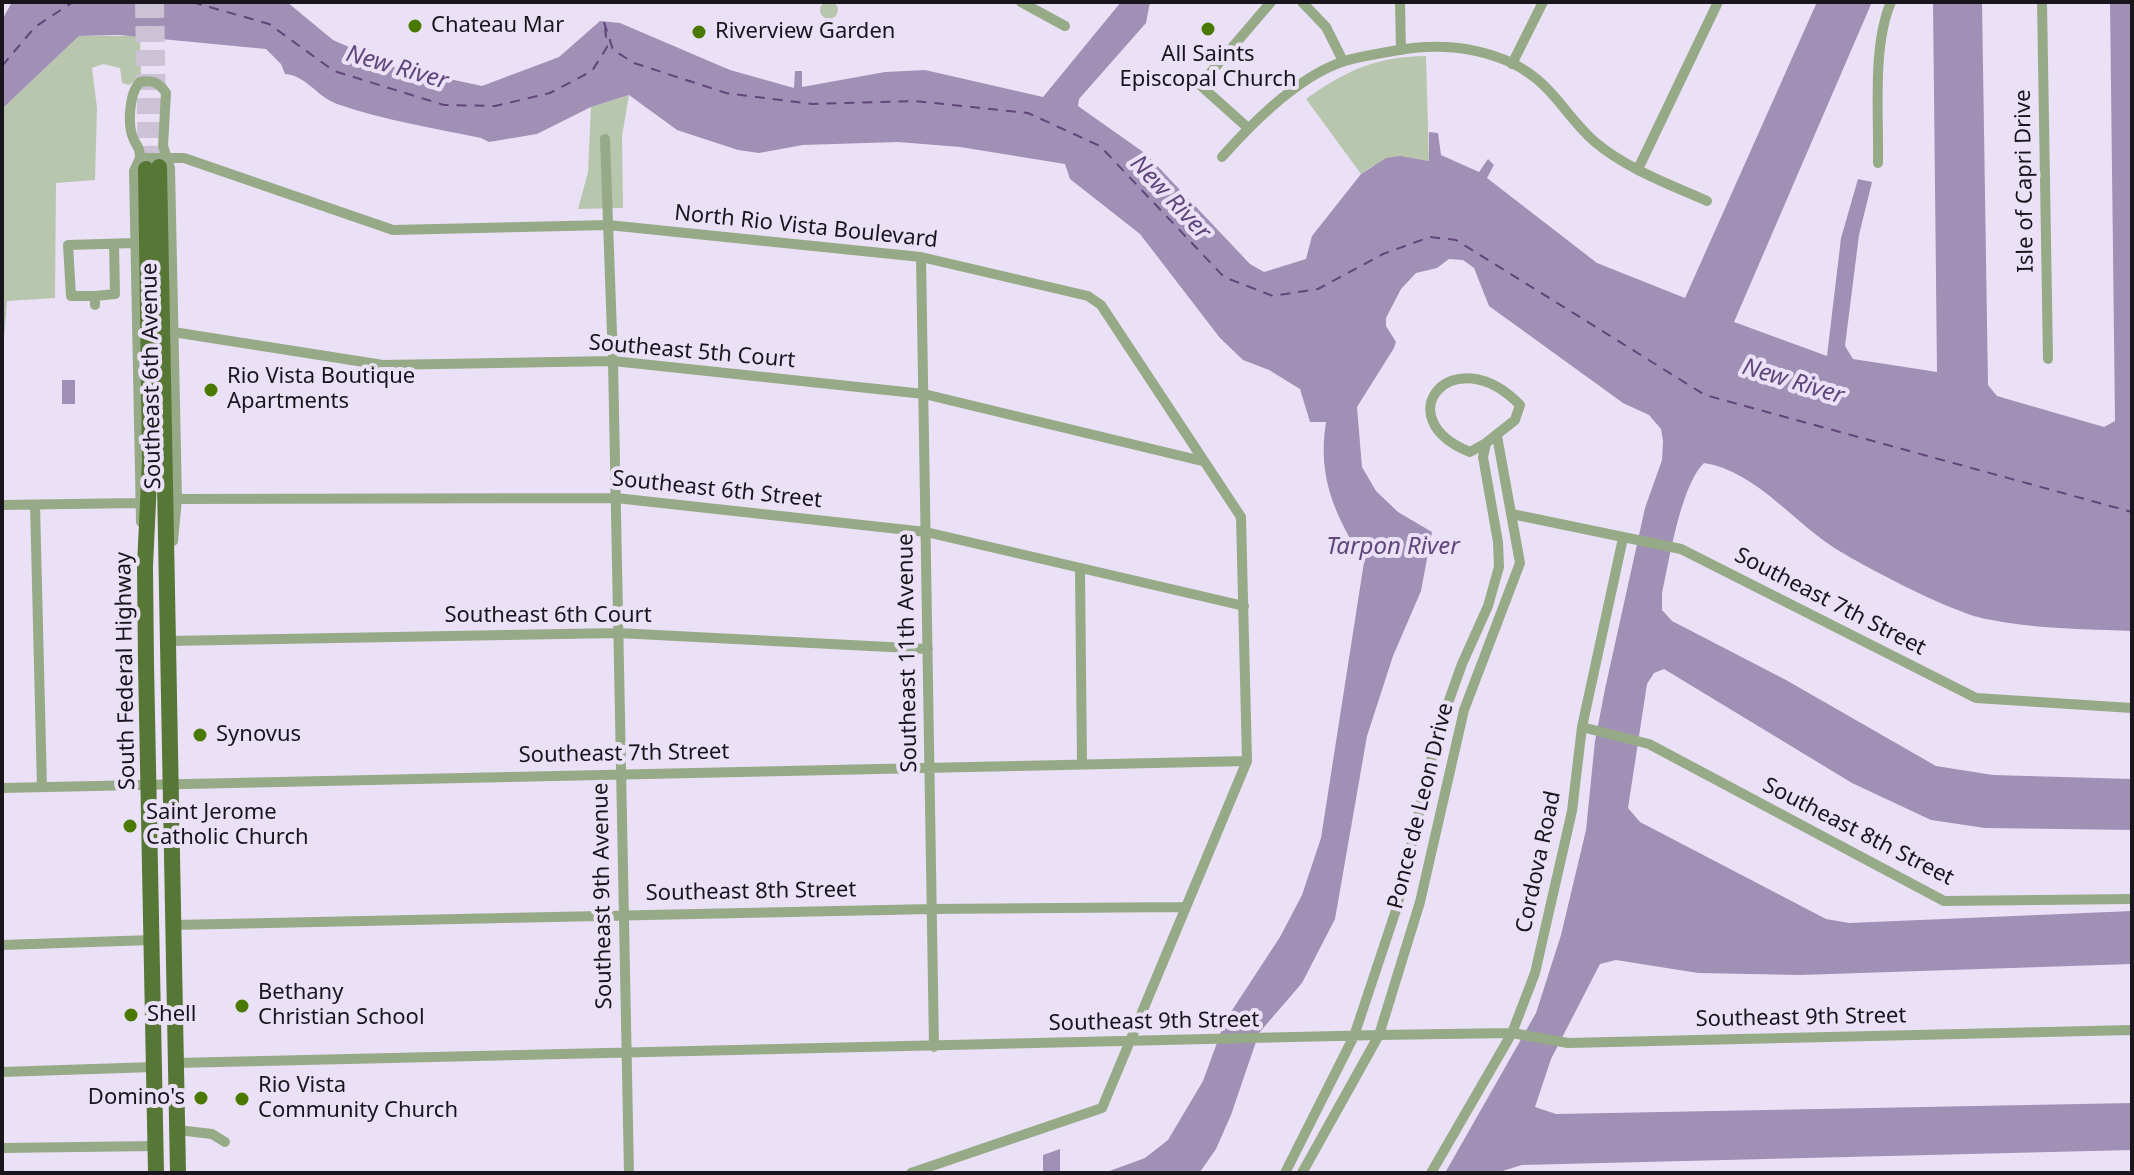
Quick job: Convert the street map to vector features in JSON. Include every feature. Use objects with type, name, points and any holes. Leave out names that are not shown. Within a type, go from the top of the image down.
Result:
[{"type":"main road","name":"South Federal Highway","points":[[153,163],[150,471],[145,566],[156,1173]]},
{"type":"main road","name":"South Federal Highway","points":[[153,163],[168,595],[177,1102]]},
{"type":"main road","points":[[154,1033],[168,1059],[176,1063]]},
{"type":"main road","points":[[154,1067],[169,1083],[177,1102],[178,1173]]},
{"type":"street","points":[[1021,2],[1065,26]]},
{"type":"street","points":[[1248,128],[1200,85],[1271,2]]},
{"type":"street","points":[[1302,2],[1326,27],[1343,61]]},
{"type":"street","points":[[1400,2],[1401,50]]},
{"type":"street","points":[[1512,64],[1543,2]]},
{"type":"street","points":[[1638,169],[1718,2]]},
{"type":"street","points":[[1878,163],[1880,74],[1885,15],[1891,2]]},
{"type":"street","name":"Isle of Capri Drive","points":[[2042,2],[2048,359]]},
{"type":"street","points":[[1222,157],[1248,128],[1280,100],[1343,61],[1401,50],[1446,46],[1479,52],[1512,64],[1547,87],[1591,139],[1614,157],[1707,201]]},
{"type":"street","points":[[149,81],[161,85],[166,93],[153,163],[140,148],[132,131],[132,94],[140,82],[149,81]]},
{"type":"street","name":"Southeast 9th Avenue","points":[[605,139],[613,361],[629,1173]]},
{"type":"street","name":"North Rio Vista Boulevard","points":[[153,163],[184,158],[393,230],[608,225],[921,257],[1088,296],[1101,305],[1241,517],[1247,761],[1102,1108],[911,1173]]},
{"type":"street","name":"Southeast 6th Avenue","points":[[145,566],[139,503],[134,171],[153,163],[170,168],[177,499],[168,595]]},
{"type":"street","points":[[114,244],[115,294],[95,301],[71,296],[68,245],[135,243]]},
{"type":"street","name":"Southeast 11th Avenue","points":[[921,257],[934,1047]]},
{"type":"street","name":"Southeast 5th Court","points":[[173,332],[383,365],[613,361],[924,394],[1202,461]]},
{"type":"street","points":[[1466,377],[1492,383],[1520,405],[1515,420],[1486,443],[1470,452],[1454,445],[1435,430],[1430,415],[1434,393],[1447,380],[1466,377]]},
{"type":"street","name":"Ponce de Leon Drive","points":[[1302,1173],[1379,1035],[1420,902],[1464,710],[1520,563],[1497,436]]},
{"type":"street","name":"Ponce de Leon Drive","points":[[1285,1173],[1354,1036],[1397,907],[1438,731],[1462,664],[1488,606],[1499,567],[1498,542],[1483,457],[1486,443]]},
{"type":"street","name":"Southeast 6th Street","points":[[177,499],[616,498],[926,532],[1080,571],[1244,606]]},
{"type":"street","points":[[2,505],[139,503]]},
{"type":"street","points":[[35,505],[42,787]]},
{"type":"street","name":"Southeast 7th Street","points":[[1512,514],[1681,549],[1976,698],[2132,708]]},
{"type":"street","name":"Cordova Road","points":[[1431,1173],[1512,1033],[1535,973],[1569,826],[1582,727],[1628,539]]},
{"type":"street","points":[[1080,571],[1082,763]]},
{"type":"street","name":"Southeast 6th Court","points":[[168,641],[618,633],[928,649]]},
{"type":"street","name":"Southeast 8th Street","points":[[1582,727],[1639,740],[1944,901],[2132,899]]},
{"type":"street","name":"Southeast 7th Street","points":[[2,788],[1247,761]]},
{"type":"street","name":"Southeast 8th Street","points":[[174,925],[932,909],[1185,907]]},
{"type":"street","points":[[2,945],[152,940]]},
{"type":"street","name":"Southeast 9th Street","points":[[176,1063],[626,1055],[1379,1035],[1512,1033],[1568,1043],[2132,1030]]},
{"type":"street","points":[[2,1072],[154,1067]]},
{"type":"street","points":[[178,1130],[212,1134],[225,1142]]},
{"type":"street","points":[[2,1148],[156,1146]]},
{"type":"green space","points":[[829,1],[838,10],[829,19],[820,10]]},
{"type":"green space","points":[[79,36],[140,36],[141,77],[129,85],[122,83],[120,68],[103,64],[92,68],[97,108],[95,180],[56,183],[55,298],[7,301],[2,365],[2,109]]},
{"type":"green space","points":[[1426,56],[1429,161],[1393,159],[1361,174],[1306,99],[1362,67],[1392,59]]},
{"type":"green space","points":[[629,95],[622,136],[623,208],[578,209],[588,172],[591,107]]},
{"type":"water","points":[[12,2],[287,2],[333,40],[394,67],[482,86],[559,57],[600,21],[620,23],[730,70],[794,88],[795,71],[802,71],[802,87],[885,72],[925,70],[1043,97],[1121,2],[1150,2],[1146,23],[1079,99],[1078,106],[1146,154],[1250,264],[1264,272],[1306,259],[1312,236],[1361,174],[1386,158],[1400,156],[1429,161],[1429,132],[1438,133],[1441,155],[1479,172],[1488,159],[1494,165],[1487,178],[1597,263],[1685,298],[1817,2],[1872,2],[1734,322],[1827,356],[1841,238],[1858,179],[1872,182],[1859,235],[1845,346],[1853,359],[1937,372],[1933,2],[1982,2],[1988,385],[1997,396],[2104,427],[2115,421],[2110,2],[2132,2],[2132,631],[2022,625],[1986,619],[1953,608],[1841,552],[1759,488],[1723,468],[1704,463],[1682,505],[1662,594],[1662,610],[1672,621],[1786,680],[1936,766],[1993,775],[2132,779],[2132,830],[1985,828],[1931,820],[1852,783],[1664,669],[1654,673],[1647,684],[1628,808],[1640,822],[1826,919],[1849,923],[2132,911],[2132,964],[1800,975],[1698,973],[1616,960],[1600,964],[1551,1059],[1535,1107],[1556,1114],[2132,1103],[2132,1150],[1522,1165],[1496,1173],[1445,1173],[1536,1013],[1561,935],[1586,830],[1595,741],[1605,689],[1645,508],[1662,460],[1663,441],[1661,429],[1649,415],[1623,403],[1489,306],[1474,268],[1463,260],[1449,259],[1437,268],[1416,273],[1401,289],[1386,318],[1386,326],[1396,342],[1394,348],[1357,407],[1362,467],[1376,491],[1398,512],[1432,532],[1421,591],[1393,656],[1367,736],[1335,919],[1302,983],[1259,1033],[1231,1115],[1216,1149],[1200,1172],[1104,1173],[1145,1158],[1168,1140],[1203,1081],[1225,1021],[1280,937],[1302,895],[1321,838],[1364,562],[1337,512],[1326,479],[1326,422],[1310,422],[1300,389],[1269,370],[1243,360],[1220,338],[1140,234],[1070,179],[1065,164],[960,147],[898,142],[803,145],[759,153],[738,150],[677,130],[629,95],[591,107],[537,134],[489,142],[337,104],[306,82],[285,74],[281,64],[266,49],[119,35],[79,36],[2,109],[2,20]]},
{"type":"water","points":[[62,380],[75,380],[75,404],[62,404]]},
{"type":"water","points":[[1060,1149],[1060,1173],[1043,1173],[1043,1155]]},
{"type":"ferry route","points":[[2,66],[35,27],[73,2]]},
{"type":"ferry route","points":[[192,2],[269,24],[334,71],[444,105],[495,106],[550,93],[592,71],[607,47],[605,27]]},
{"type":"ferry route","points":[[604,22],[613,50],[634,63],[726,93],[812,104],[915,101],[1028,113],[1100,146],[1224,277],[1273,296],[1318,289],[1383,254],[1430,237],[1456,240],[1705,395],[2132,512]]},
{"type":"tunnel","points":[[143,2],[146,169]]},
{"type":"tunnel","points":[[156,2],[159,167]]},
{"type":"place","name":"Chateau Mar","points":[[415,26]]},
{"type":"place","name":"All Saints Episcopal Church","points":[[1208,29]]},
{"type":"place","name":"Riverview Garden","points":[[699,32]]},
{"type":"place","name":"Rio Vista Boutique Apartments","points":[[211,390]]},
{"type":"place","name":"Synovus","points":[[200,735]]},
{"type":"place","name":"Saint Jerome Catholic Church","points":[[130,826]]},
{"type":"place","name":"Bethany Christian School","points":[[242,1006]]},
{"type":"place","name":"Shell","points":[[131,1015]]},
{"type":"place","name":"Domino's","points":[[201,1098]]},
{"type":"place","name":"Rio Vista Community Church","points":[[242,1099]]},
{"type":"water label","name":"New River","points":[[397,68]]},
{"type":"water label","name":"New River","points":[[1170,198]]},
{"type":"water label","name":"New River","points":[[1793,382]]},
{"type":"water label","name":"Tarpon River","points":[[1393,547]]}]
